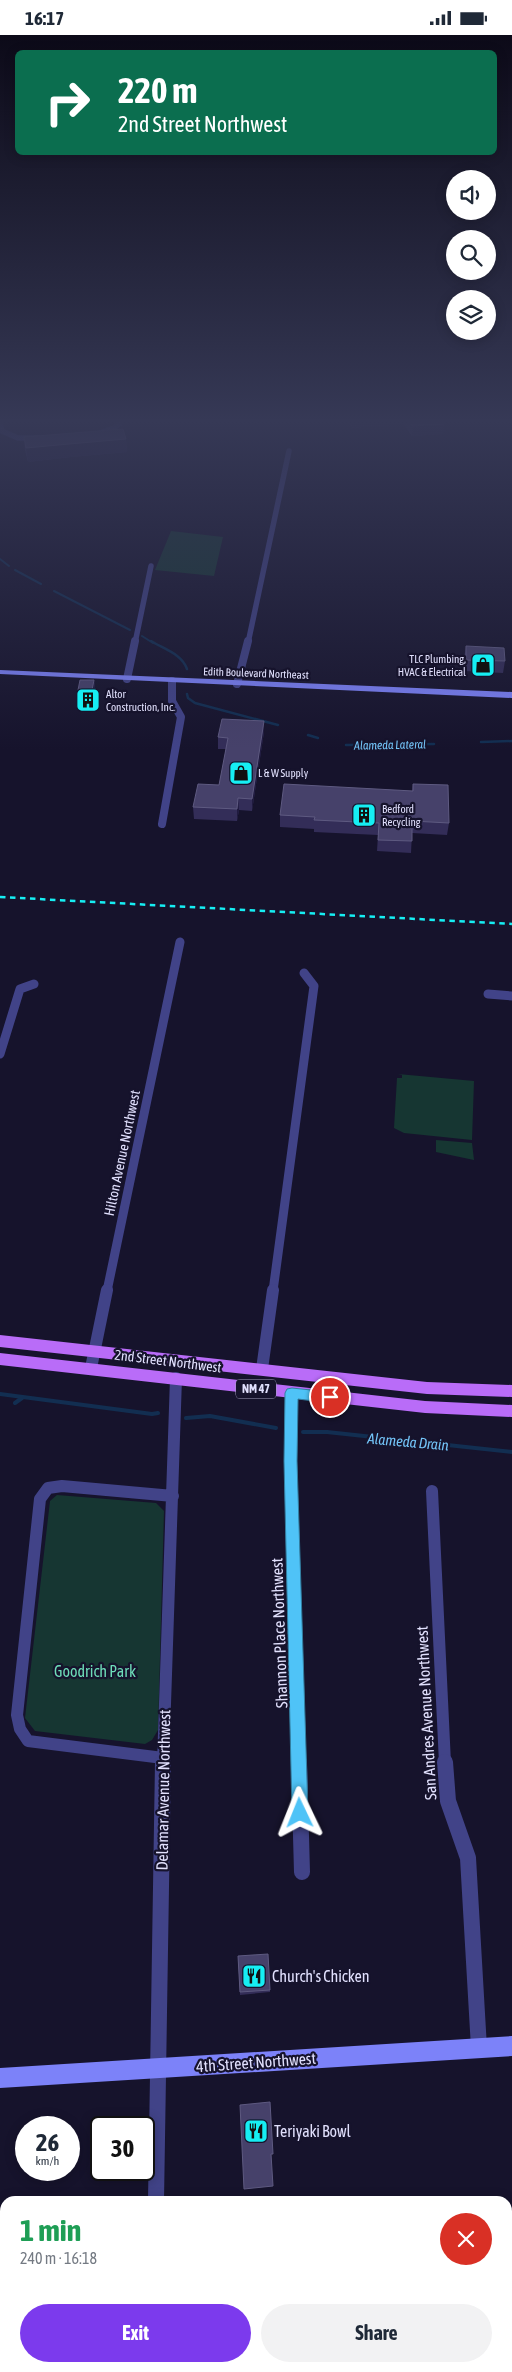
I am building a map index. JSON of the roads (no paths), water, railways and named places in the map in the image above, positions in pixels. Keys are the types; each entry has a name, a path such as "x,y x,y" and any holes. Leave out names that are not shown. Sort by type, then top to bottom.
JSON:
{"main road":[{"name":"2nd Street Northwest","path":"0,1341 94,1353 262,1369 426,1388 512,1391"},
{"name":"2nd Street Northwest","path":"0,1359 457,1410 512,1411"}],"street":[{"path":"237,684 245,657 272,532"},
{"path":"127,679 151,566"},
{"name":"Edith Boulevard Northeast","path":"0,672 512,695"},
{"path":"162,824 181,717 172,701 172,681"},
{"name":"Hilton Avenue Northwest","path":"91,1369 180,942"},
{"path":"262,1369 314,986 304,973"},
{"path":"0,1054 20,989 34,984"},
{"path":"488,995 512,996"},
{"name":"Delamar Avenue Northwest","path":"156,2196 163,1757 176,1378"},
{"name":"Shannon Place Northwest","path":"292,1393 290,1461 302,1872"},
{"path":"163,1757 28,1741 20,1729 17,1715 40,1499 48,1488 62,1486 173,1496"},
{"name":"San Andres Avenue Northwest","path":"432,1491 446,1793 450,1814 461,1834 468,1858 479,2048"},
{"name":"4th Street Northwest","path":"0,2078 512,2046"}],"waterway":[{"path":"0,559 9,566"},
{"path":"15,570 41,584"},
{"name":"Alameda Lateral","path":"54,591 130,630"},
{"path":"142,636 153,643"},
{"path":"151,641 172,652 181,659 187,669"},
{"path":"187,694 188,698 195,703 278,725"},
{"path":"308,735 318,738"},
{"path":"481,742 512,741"},
{"name":"Alameda Lateral","path":"346,745 434,744"},
{"name":"Alameda Drain","path":"0,1394 152,1414 158,1413"},
{"path":"15,1403 22,1398"},
{"name":"Alameda Drain","path":"186,1418 210,1416 276,1428"},
{"name":"Alameda Drain","path":"303,1432 327,1432 512,1452"}],"railway":[{"path":"0,897 512,924"}],"place":[{"name":"TLC Plumbing, HVAC & Electrical","path":"483,665"},
{"name":"Altor Construction, Inc.","path":"88,700"},
{"name":"L & W Supply","path":"241,773"},
{"name":"Bedford Recycling","path":"364,815"},
{"name":"Church's Chicken","path":"254,1976"},
{"name":"Teriyaki Bowl","path":"256,2131"}],"park label":[{"name":"Goodrich Park","path":"95,1671"}]}
